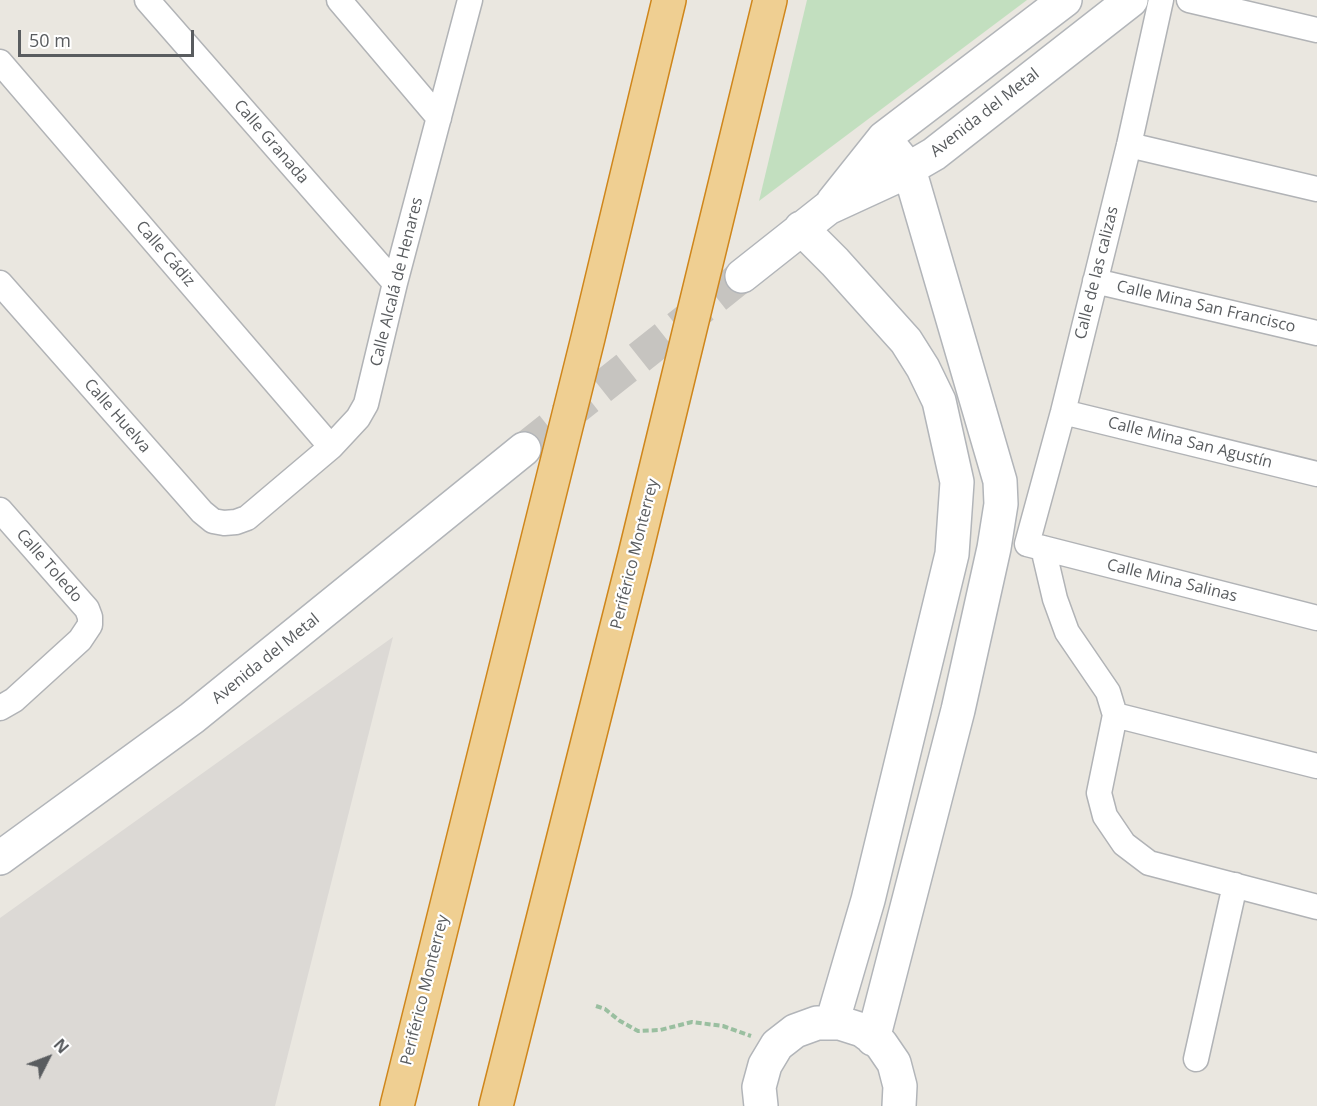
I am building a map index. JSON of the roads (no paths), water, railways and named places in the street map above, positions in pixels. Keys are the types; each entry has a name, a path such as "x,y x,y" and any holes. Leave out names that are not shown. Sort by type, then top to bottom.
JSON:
{"highway":[{"name":"Periférico Monterrey","path":"397,1106 588,338 669,0"},
{"name":"Periférico Monterrey","path":"496,1106 638,544 770,0"}],"street":[{"name":"Calle Granada","path":"147,0 395,283"},
{"path":"339,0 439,118"},
{"name":"Calle Alcalá de Henares","path":"247,518 331,447 358,418 366,404 395,283 470,0"},
{"name":"Avenida del Metal","path":"828,208 884,138 1065,0"},
{"name":"Avenida del Metal","path":"742,276 828,208 909,169 934,154 1131,0"},
{"name":"Calle de las calizas","path":"1035,546 1063,412 1129,145 1161,0"},
{"path":"1189,0 1317,30"},
{"name":"Calle Cádiz","path":"0,62 331,447"},
{"path":"873,1039 958,710 999,524 1000,481 909,169 884,138"},
{"path":"1129,145 1317,189"},
{"path":"801,228 906,341 916,357 939,401 957,482 952,554 868,900 832,1023"},
{"name":"Calle Mina San Francisco","path":"1095,281 1317,333"},
{"name":"Calle Huelva","path":"0,284 202,512 213,520 224,523 247,518"},
{"path":"916,357 958,338"},
{"name":"Calle Mina San Agustín","path":"1063,412 1317,474"},
{"name":"Avenida del Metal","path":"0,858 192,718 524,449"},
{"name":"Calle Toledo","path":"0,510 87,609 90,617 90,625 80,640 7,704"},
{"path":"1035,546 1067,632 1108,692 1115,715 1099,793 1105,816 1124,844 1149,863 1317,907"},
{"name":"Calle Mina Salinas","path":"1035,546 1317,618"},
{"path":"1115,715 1317,766"},
{"path":"1196,1059 1235,885"},
{"path":"761,1106 759,1087 765,1065 777,1045 795,1031 817,1023 840,1023 862,1030 880,1044 894,1063 900,1086 898,1106"}],"tunnel":[{"path":"524,449 742,276"}]}
